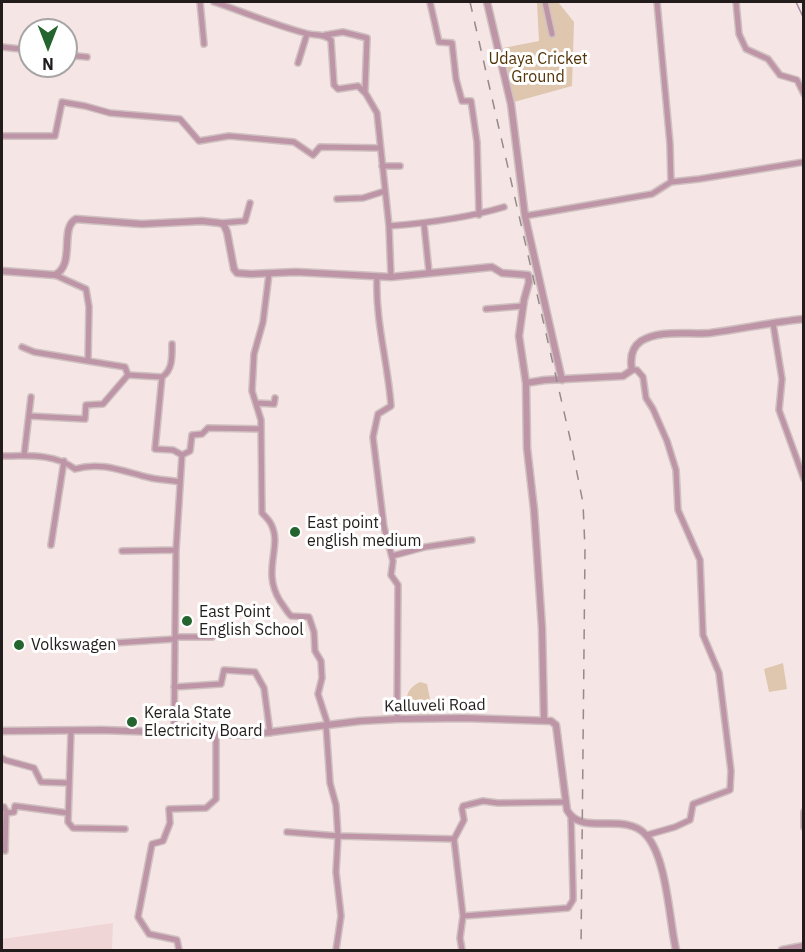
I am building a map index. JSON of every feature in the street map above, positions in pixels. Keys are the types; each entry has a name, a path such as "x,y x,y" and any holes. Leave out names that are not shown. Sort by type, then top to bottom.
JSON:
{"street":[{"path":"200,2 204,44"},
{"path":"214,2 307,34 325,35 343,32 367,38 365,92"},
{"path":"430,2 440,42 452,43 456,79 462,101 471,101 477,142 479,215"},
{"path":"487,2 511,104 525,216 562,380"},
{"path":"545,2 552,34"},
{"path":"657,2 670,144 670,182"},
{"path":"736,2 739,34 746,49 768,59 780,75 797,80 804,94"},
{"path":"298,63 307,34"},
{"path":"325,35 331,40 334,85 336,88 358,86 365,92 377,113 389,226 391,277"},
{"path":"2,47 18,49"},
{"path":"78,56 87,57"},
{"path":"2,136 55,136 62,102 110,113 180,119 199,141 229,136 294,142 313,155 320,147 380,148"},
{"path":"525,216 652,194 670,182 804,162"},
{"path":"382,166 400,166"},
{"path":"337,199 363,198 385,191"},
{"path":"59,274 65,264 70,225 76,219 134,224 245,221 250,203"},
{"path":"389,226 424,224 479,215 504,207"},
{"path":"220,223 224,225 227,232 234,269 237,273 296,272 391,277 492,267 502,273 525,273 529,278 519,336 526,383 527,448 535,519 542,628 544,719 556,725 566,802 571,817 573,900 568,908 464,916"},
{"path":"424,224 429,272"},
{"path":"2,271 59,274 86,289 88,361"},
{"path":"268,274 263,322 254,354 252,391 261,429 261,504 262,513 272,525 274,545 272,586 286,612 291,616 309,616 314,632 315,651 321,661 318,694 327,725 330,783 336,805 338,836 336,872 341,916 336,951"},
{"path":"377,277 382,346 390,386 391,406 378,414 373,437 384,527 392,556 391,575 398,585 397,719"},
{"path":"486,309 523,306"},
{"path":"632,370 632,351 640,341 651,336 707,333 804,319"},
{"path":"773,323 782,379 779,410 804,479"},
{"path":"128,375 162,377 167,374 172,360 172,344"},
{"path":"22,347 34,352 125,367 128,375"},
{"path":"526,383 623,376 632,370 637,370 644,377 646,398 667,441 676,471 678,510 700,560 703,635 720,674 730,790 693,804 690,820 684,824 647,835"},
{"path":"29,416 85,419 86,405 103,404 128,375"},
{"path":"162,377 155,449 174,450 182,454 190,451 192,435 202,434 208,428 261,429"},
{"path":"24,456 31,397"},
{"path":"256,404 274,404 275,398"},
{"path":"174,732 177,550 182,454"},
{"path":"2,456 64,461 75,469 81,466 107,466 152,478 180,482"},
{"path":"51,545 64,461"},
{"path":"392,556 425,547 472,540"},
{"path":"122,551 177,550"},
{"path":"113,643 212,637"},
{"path":"174,687 221,684 224,670 255,672 264,688 270,733"},
{"name":"Kalluveli Road","path":"2,731 270,733 397,719 544,719"},
{"path":"71,731 68,822 73,828 125,829"},
{"path":"179,951 177,940 149,934 138,917 152,844 163,841 170,823 169,809 206,808 216,799 216,734"},
{"path":"2,758 34,768 41,782 69,783"},
{"path":"462,951 460,938 464,916 454,839 464,820 463,806 474,802 522,804 566,802"},
{"path":"4,809 7,813 14,812 15,806 68,813"},
{"path":"4,809 5,851"},
{"path":"804,812 804,827"},
{"path":"571,817 584,822 623,823 637,826 647,835 659,859 676,951"},
{"path":"287,832 338,836 454,839"},
{"path":"783,951 804,946"}],"shaded area":[{"path":"113,923 112,950 2,950 2,939"}],"green space":[{"name":"Udaya Cricket Ground","path":"537,2 558,2 574,22 572,86 514,102 503,48 539,41"},
{"path":"783,663 787,689 769,692 764,669"},
{"path":"420,682 427,684 430,699 427,710 419,715 411,712 407,698 412,687"}],"waterway":[{"path":"796,2 804,19"}],"railway":[{"path":"470,2 583,503 585,549 581,950"}],"place":[{"name":"East point english medium","path":"295,532"},
{"name":"East Point English School","path":"187,621"},
{"name":"Volkswagen","path":"19,645"},
{"name":"Kerala State Electricity Board","path":"132,722"}]}
